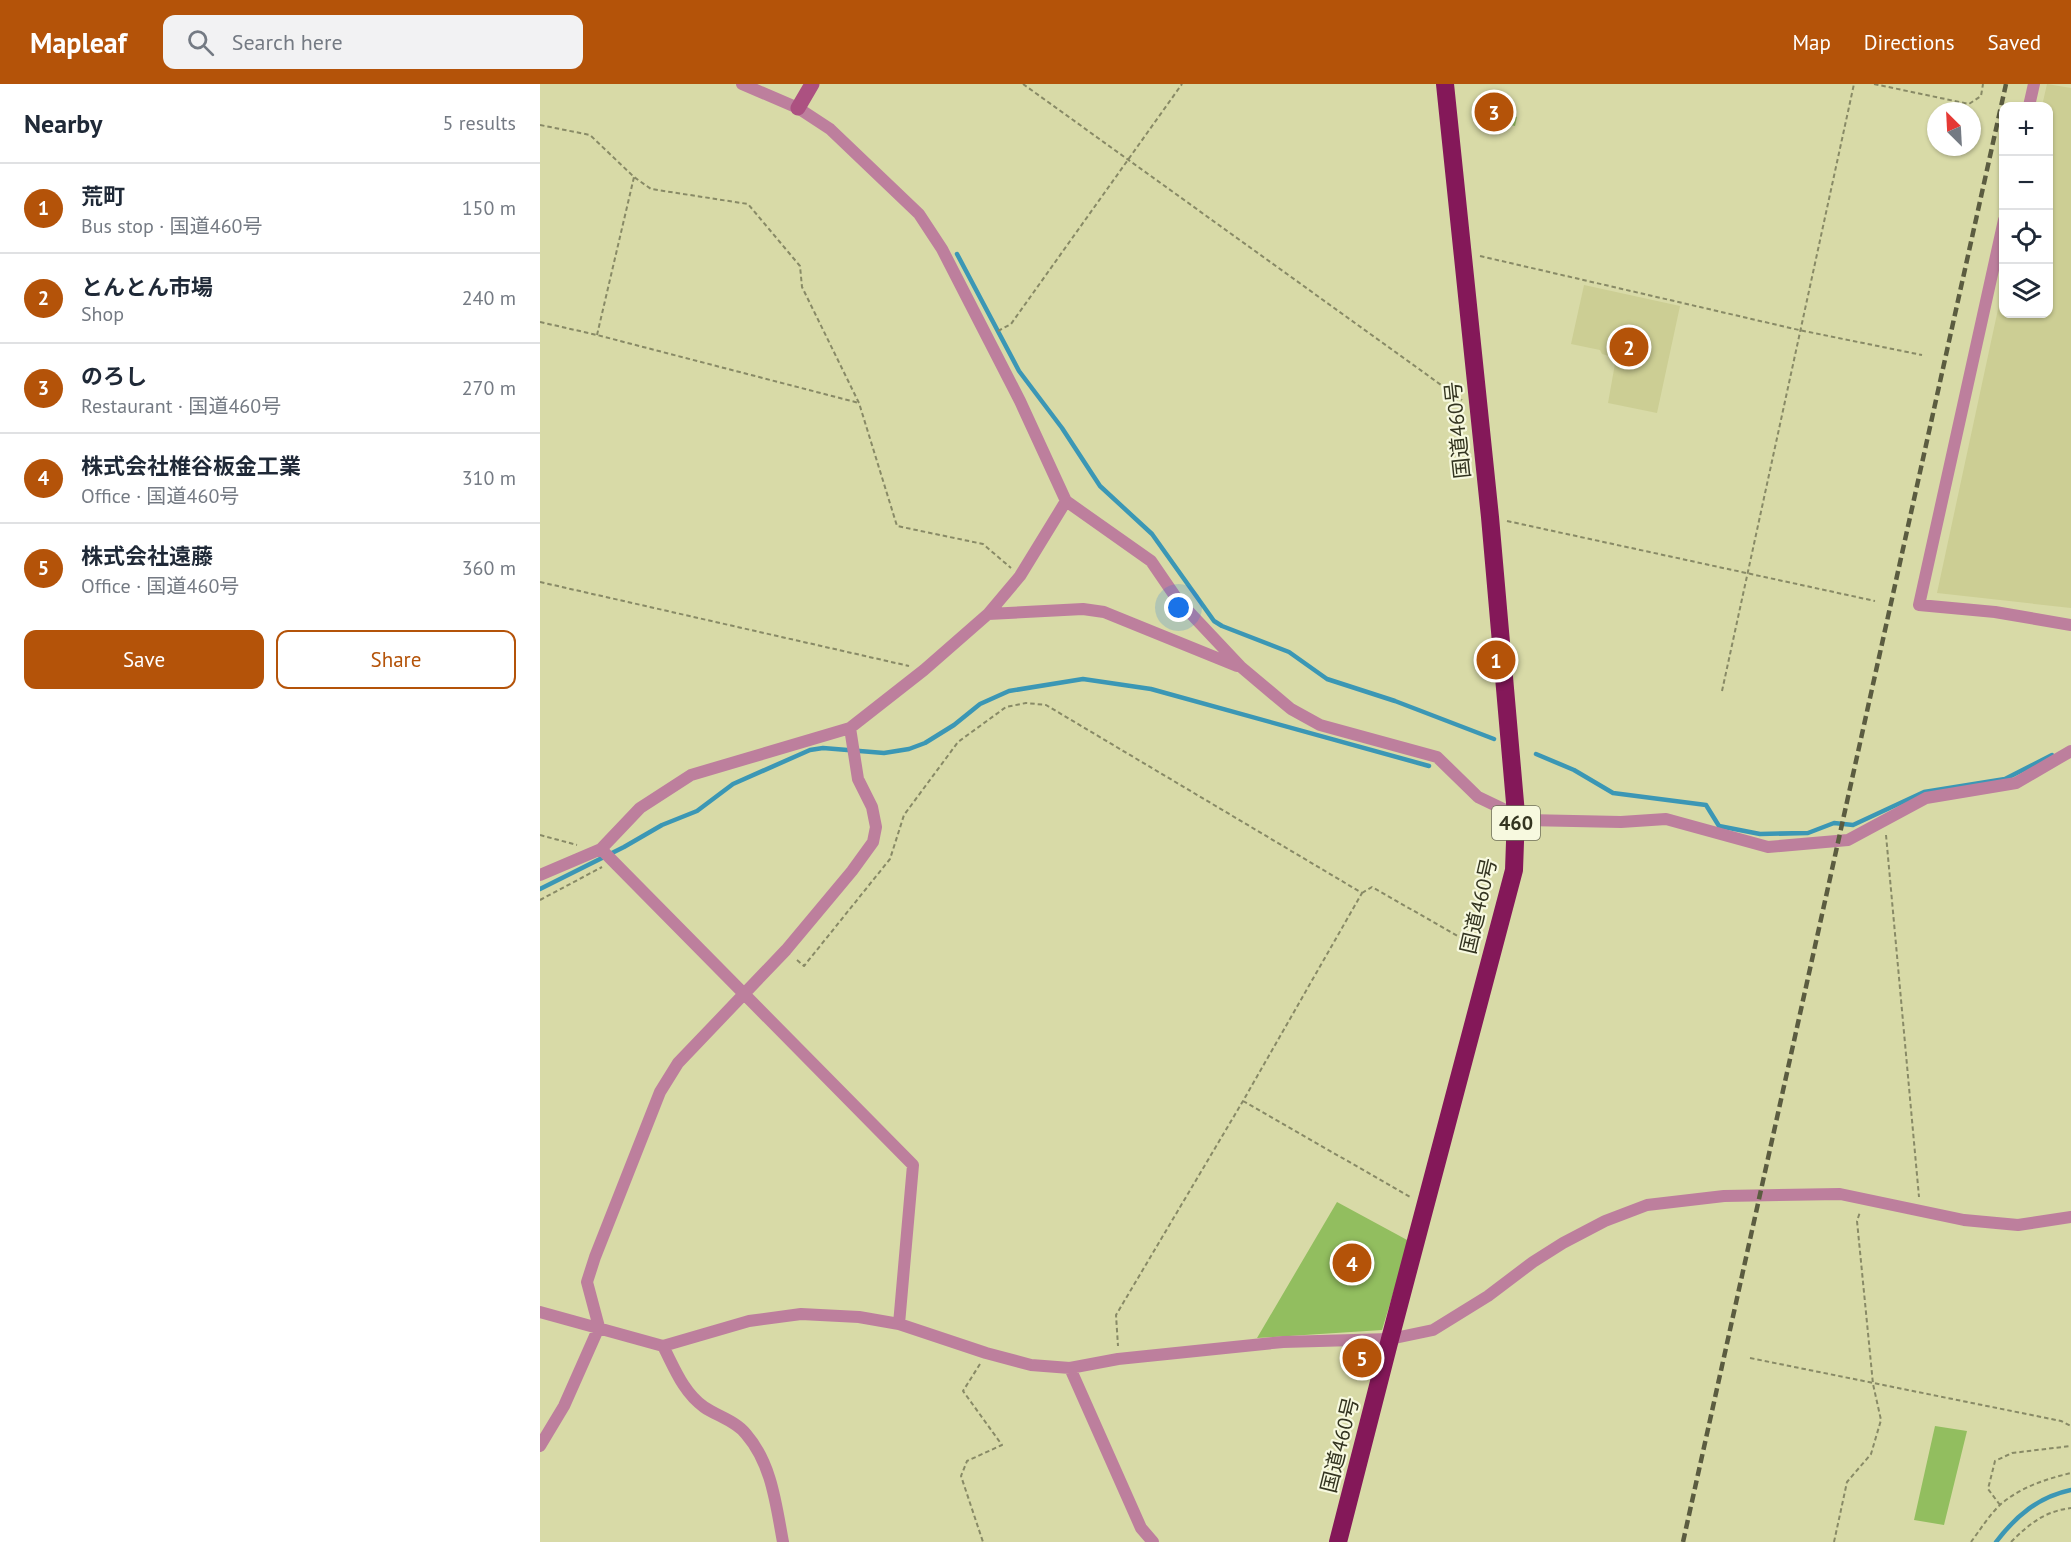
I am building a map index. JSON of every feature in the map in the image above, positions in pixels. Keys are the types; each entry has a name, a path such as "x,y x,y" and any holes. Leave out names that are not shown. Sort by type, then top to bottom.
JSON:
{"highway":[{"name":"国道460号","path":"1338,1542 1514,870 1516,814 1490,517 1445,84"}],"street":[{"path":"741,84 798,108 830,129 919,214 942,249 1020,401 1066,501 1151,561 1177,599 1241,667 1291,709 1320,724 1437,757 1478,797 1526,820 1621,822 1666,819 1768,847 1848,840 1926,798 2016,783 2071,752"},
{"path":"798,108 812,84"},
{"path":"2029,102 2034,84"},
{"path":"1999,242 1918,605 1995,612 2071,625"},
{"path":"540,875 595,851 640,808 691,775 850,728 924,670 988,614 1020,576 1066,501"},
{"path":"988,614 1083,609 1104,612 1241,667"},
{"path":"540,1446 564,1406 599,1327 587,1282 660,1092 678,1063 786,950 852,871 873,842 876,827 872,807 858,779 850,728"},
{"path":"595,851 612,862 913,1164 899,1324"},
{"path":"540,1312 663,1346 749,1321 801,1314 860,1317 899,1324 986,1353 1031,1365 1070,1368 1118,1359 1283,1342 1390,1339 1433,1330 1488,1296 1563,1243 1605,1221 1647,1205 1724,1196 1840,1194 1964,1220 2018,1225 2071,1217"},
{"path":"663,1346 686,1390 703,1406 745,1432 760,1453 773,1490 783,1542"},
{"path":"1070,1368 1141,1528 1153,1542"}],"path":[{"path":"1023,84 1479,412"},
{"path":"987,338 1011,324 1182,84"},
{"path":"1722,690 1854,84"},
{"path":"1874,84 1969,104 1981,96 1983,84"},
{"path":"540,125 590,135 634,177 651,189 748,204 800,266 802,287 859,403 897,526 983,544 1020,576"},
{"path":"597,335 634,177"},
{"path":"1463,252 1799,330 1922,355"},
{"path":"540,322 859,403"},
{"path":"1490,517 1875,601"},
{"path":"540,582 924,670"},
{"path":"786,950 804,966 890,859 904,815 958,742 1006,707 1026,704 1046,705 1362,892"},
{"path":"1884,820 1920,1210"},
{"path":"540,835 595,851"},
{"path":"540,900 612,862"},
{"path":"1118,1359 1116,1315 1243,1101 1362,892 1372,887 1491,955"},
{"path":"1243,1101 1425,1206"},
{"path":"1834,1542 1847,1482 1871,1454 1881,1420 1873,1384 1857,1221 1866,1198"},
{"path":"983,1542 961,1476 967,1461 1002,1445 963,1391 986,1353"},
{"path":"1749,1358 2061,1421 2071,1426"},
{"path":"2000,1505 1988,1489 1995,1461 2012,1453 2071,1446"},
{"path":"1971,1542 2000,1505 2018,1492 2045,1480 2071,1473"},
{"path":"2011,1542 2029,1524 2054,1510 2071,1508"}],"shaded area":[{"path":"2047,84 2071,88 2071,608 1937,593 1999,305 1999,318 2053,318 2053,102 2043,102"},
{"path":"1584,285 1680,306 1657,413 1608,403 1616,358 1602,354 1600,350 1571,344"}],"building":[{"path":"1493,101 1515,108 1513,116 1517,117 1515,126 1472,115 1475,102 1492,107"},
{"path":"1337,1202 1409,1241 1382,1330 1257,1338"},
{"path":"1935,1426 1967,1431 1944,1525 1914,1520"}],"waterway":[{"path":"957,254 1019,371 1062,428 1100,486 1152,534 1214,621 1289,652 1327,679 1395,701 1494,739"},
{"path":"540,889 624,847 662,825 697,811 733,784 810,750 823,748 884,753 909,749 925,743 954,725 980,704 1009,691 1083,679 1151,689 1429,766"},
{"path":"1536,754 1574,770 1613,793 1706,805 1719,826 1760,834 1808,833 1834,823 1853,825 1924,792 2005,779 2052,755"},
{"path":"1996,1542 2029,1509 2048,1497 2071,1490"}],"railway":[{"path":"1683,1542 2006,84"}],"place":[{"name":"のろし","path":"1494,112"},
{"name":"とんとん市場","path":"1629,347"},
{"name":"荒町","path":"1496,660"},
{"name":"株式会社椎谷板金工業","path":"1352,1263"},
{"name":"株式会社遠藤","path":"1362,1358"}]}
